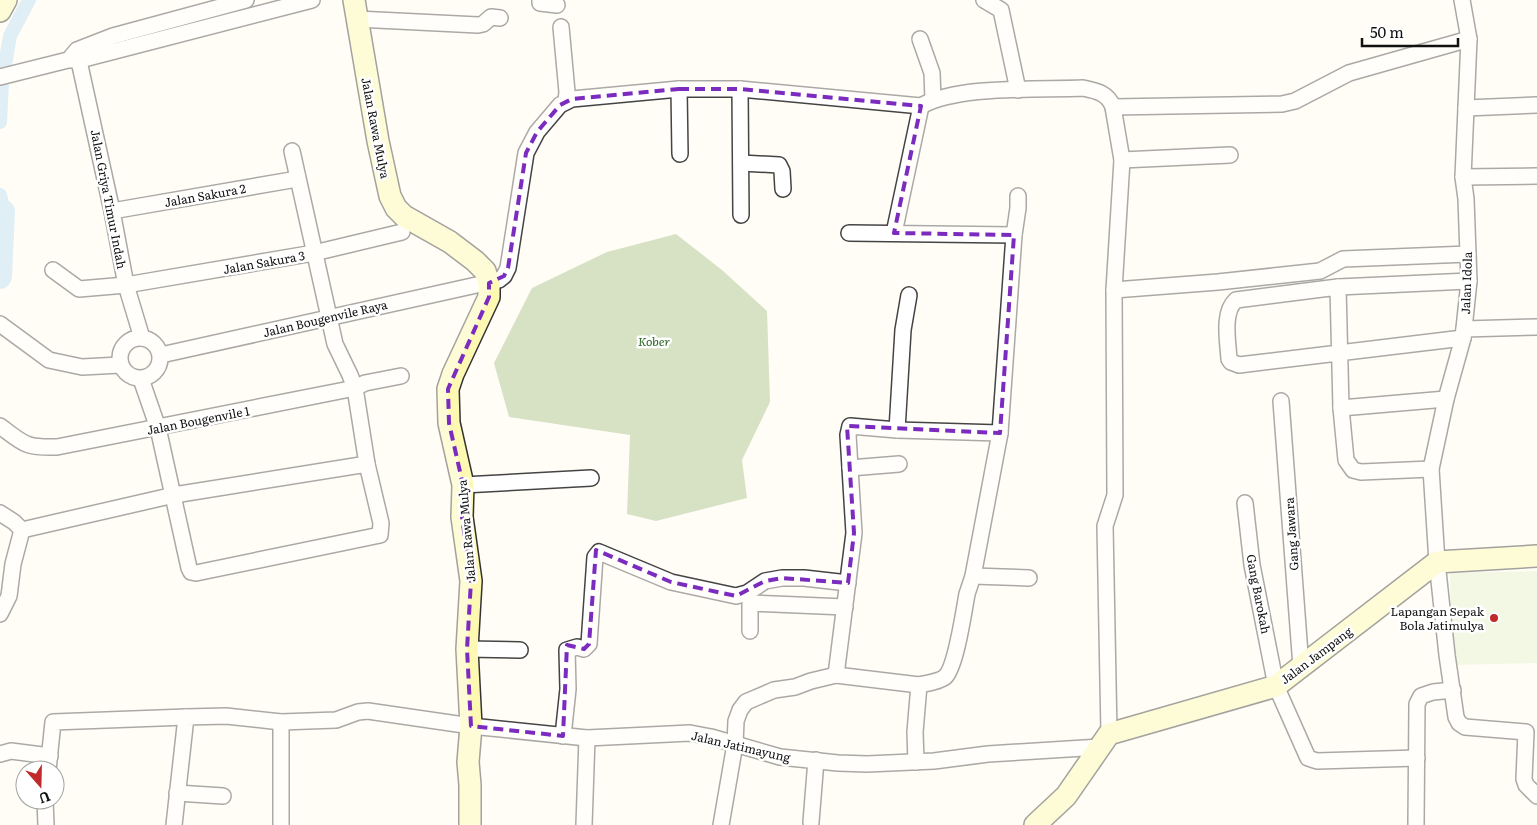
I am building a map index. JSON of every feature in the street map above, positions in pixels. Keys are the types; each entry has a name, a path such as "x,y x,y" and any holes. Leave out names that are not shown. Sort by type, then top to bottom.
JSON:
{"main road":[{"path":"0,11 6,0"},
{"name":"Jalan Rawa Mulya","path":"355,9 378,141 393,203 404,216 463,251 481,267 490,283 488,298 448,389 448,423 463,484 462,517 471,581 466,649 471,726 468,762 470,825"},
{"path":"1437,562 1537,556"},
{"name":"Jalan Jampang","path":"1105,741 1276,686 1437,562"},
{"path":"1035,825 1066,796 1105,741"}],"street":[{"path":"214,16 246,0"},
{"path":"0,77 214,16 312,0"},
{"path":"540,0 540,3 557,5"},
{"path":"984,0 1000,10 1018,90"},
{"name":"Jalan Idola","path":"1462,0 1469,39 1464,177 1469,281 1463,334 1446,399 1431,469 1437,562 1456,717 1465,727 1531,732"},
{"path":"355,9 478,26 491,17 500,18"},
{"path":"561,27 567,92 566,101"},
{"path":"894,233 927,103 932,74 920,39"},
{"path":"1113,107 1282,104 1296,100 1342,76 1469,39"},
{"name":"Jalan Griya Timur Indah","path":"75,56 112,211 126,286 142,338"},
{"path":"490,283 504,276 508,268 526,153 537,132 560,104 566,101 679,89 740,89 927,103 972,92 1083,88 1098,91 1110,99 1122,160 1114,290 1116,495 1105,526 1105,741"},
{"path":"679,89 680,154"},
{"path":"740,89 741,215"},
{"path":"1466,108 1537,105"},
{"path":"141,379 158,428 191,572 196,573 380,535 381,523 367,464 355,388 335,344 292,151"},
{"path":"1122,160 1230,155"},
{"path":"741,163 778,164 781,168 783,189"},
{"path":"1464,177 1537,176"},
{"name":"Jalan Sakura 2","path":"112,211 298,179"},
{"path":"721,825 736,721 740,710 746,702 774,690 795,687 836,675 919,685 947,676 960,634 968,593 974,576 1000,433 1018,196"},
{"name":"Jalan Sakura 3","path":"53,270 79,289 126,286 314,253 402,232"},
{"path":"849,233 1014,235"},
{"path":"1114,290 1218,282 1320,271 1342,259 1468,254"},
{"path":"1469,281 1338,287 1236,300 1231,304 1227,314 1229,359 1235,364 1339,354 1463,334 1537,328"},
{"name":"Jalan Bougenvile Raya","path":"161,355 490,283"},
{"path":"1338,287 1339,354 1346,460 1353,470 1360,472 1431,469"},
{"path":"897,430 903,330 909,295"},
{"path":"0,324 49,360 82,367 120,365"},
{"path":"142,338 154,343 161,355 158,368 154,374 141,379 128,375 120,365 120,358 124,345 129,341 142,338"},
{"name":"Jalan Bougenvile 1","path":"0,426 26,445 38,448 57,447 355,388 377,380 401,376"},
{"path":"1342,408 1446,399"},
{"name":"Gang Jawara","path":"1281,401 1301,668"},
{"path":"836,675 854,533 848,432 850,426 897,430 1000,433"},
{"path":"22,530 174,495 367,464"},
{"path":"850,468 899,464"},
{"path":"463,484 591,478"},
{"name":"Gang Barokah","path":"1245,503 1252,565 1276,686 1306,755 1310,760 1417,758"},
{"path":"0,513 22,530"},
{"path":"0,614 9,596 13,564 22,530"},
{"path":"563,736 568,689 567,650 577,647 584,648 589,644 595,557 599,552 671,582 736,596 747,593 765,581 782,578 804,578 848,583"},
{"path":"974,576 1029,578"},
{"path":"750,631 750,603 845,607"},
{"path":"466,649 520,650"},
{"path":"916,762 919,685"},
{"path":"1416,825 1416,704 1421,696 1433,692 1453,690"},
{"name":"Jalan Jatimayung","path":"49,760 53,722 226,716 281,722 336,720 358,712 368,711 471,726 587,738 673,733 690,734 711,737 789,759 867,764 916,762 1105,741"},
{"path":"174,825 186,717"},
{"path":"281,722 281,825"},
{"path":"1531,732 1524,779 1526,785 1537,796"},
{"path":"584,825 587,738"},
{"path":"0,754 11,751 40,760"},
{"path":"811,822 816,760"},
{"path":"177,793 223,796"},
{"path":"45,810 46,825"}],"highlighted area":[{"path":"679,89 740,89 921,106 894,233 1014,235 1000,433 847,426 854,533 848,583 782,578 765,581 736,596 671,582 596,550 589,644 584,649 567,645 563,736 471,726 467,649 471,581 462,517 463,485 449,423 448,389 489,297 489,283 504,276 508,268 526,153 537,132 560,105 572,99"}],"green space":[{"name":"Kober","path":"676,234 722,270 767,311 770,402 742,460 747,498 656,521 627,514 630,435 509,417 494,363 532,288 607,252"},
{"name":"Lapangan Sepak Bola Jatimulya","path":"1537,571 1537,663 1452,665 1450,573"}],"waterway":[{"path":"0,122 2,82 10,36 29,0"},
{"path":"0,195 4,211"},
{"path":"0,278 4,211"}],"place":[{"name":"Lapangan Sepak Bola Jatimulya","path":"1494,618"}]}
